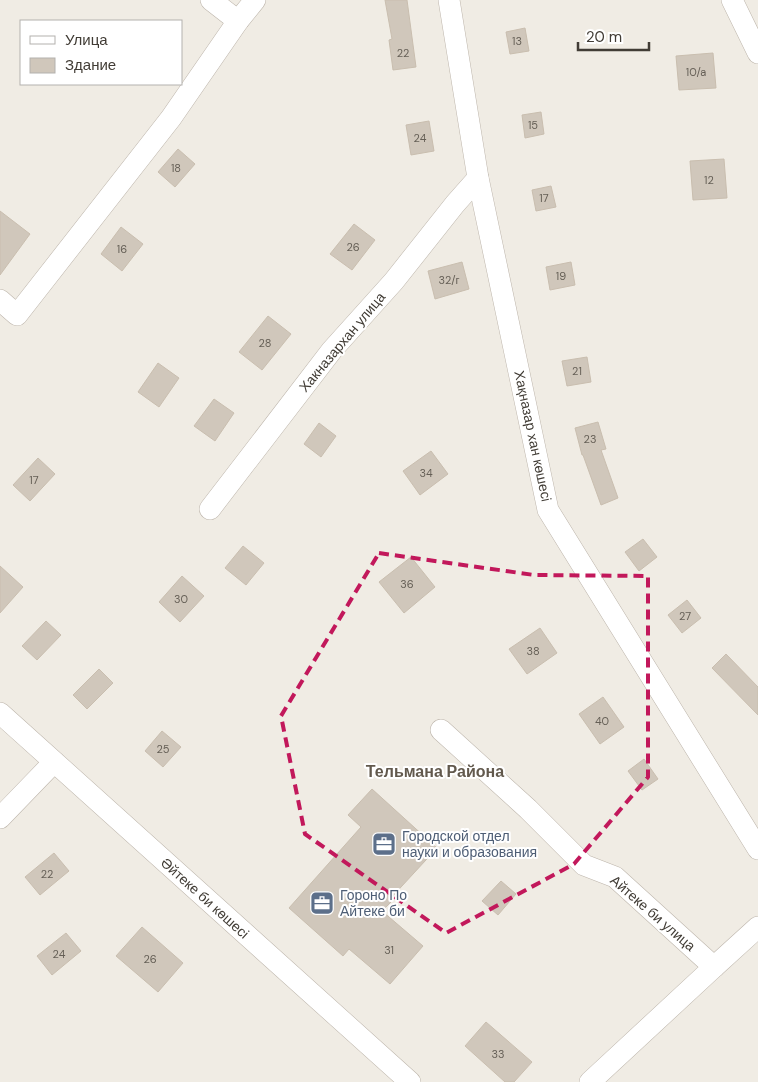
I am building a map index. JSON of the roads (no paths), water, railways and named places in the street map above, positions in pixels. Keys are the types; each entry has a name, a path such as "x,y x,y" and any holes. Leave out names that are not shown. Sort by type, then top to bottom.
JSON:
{"street":[{"path":"212,0 238,22"},
{"path":"0,300 17,315 171,118 255,0"},
{"name":"Хақназар хан көшесі","path":"449,0 478,178 548,510 758,849"},
{"path":"732,0 758,53"},
{"name":"Хакназархан улица","path":"210,509 332,350 394,281 478,178"},
{"name":"Әйтеке би көшесі","path":"0,713 410,1082"},
{"name":"Айтеке би улица","path":"441,730 528,809 584,864 615,877 714,967"},
{"path":"0,818 54,762"},
{"path":"590,1082 758,927"}],"place":[{"name":"Городской отдел науки и образования","path":"384,844"},
{"name":"Гороно По Айтеке би","path":"322,903"}],"district":[{"name":"Тельмана Района","path":"435,771"}]}
